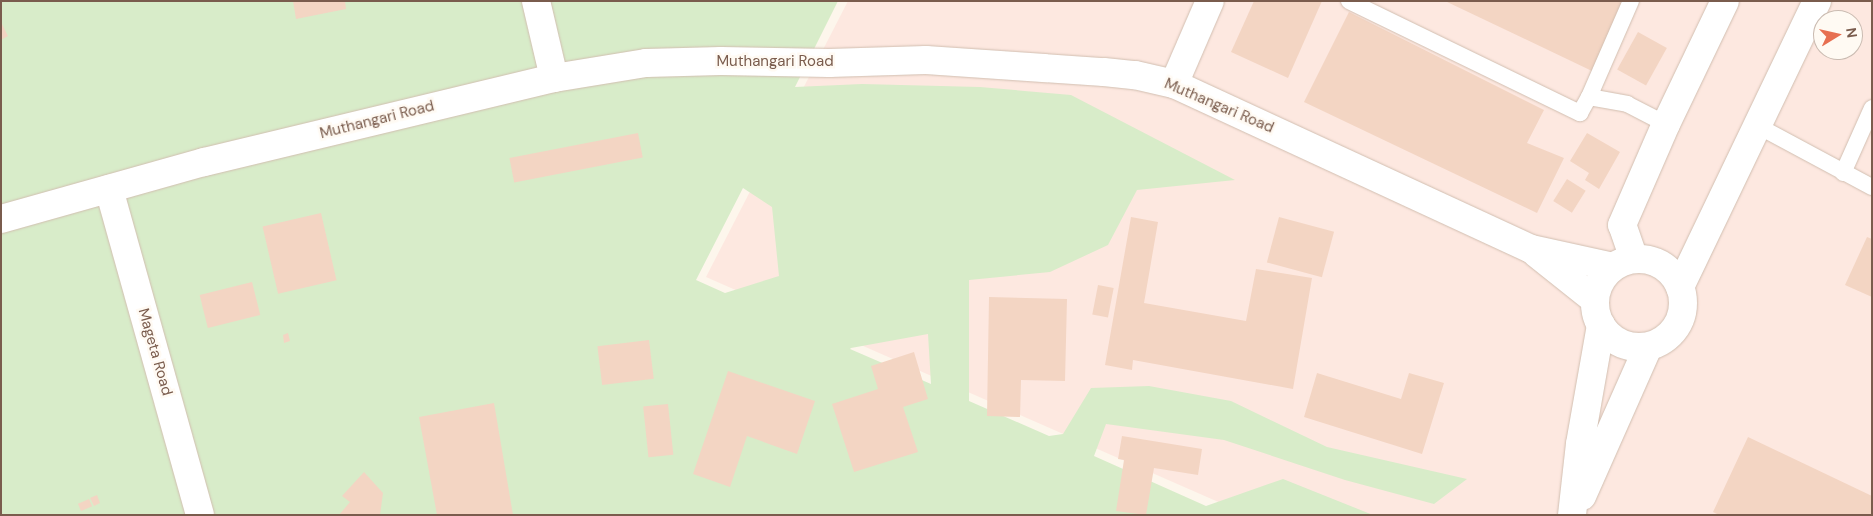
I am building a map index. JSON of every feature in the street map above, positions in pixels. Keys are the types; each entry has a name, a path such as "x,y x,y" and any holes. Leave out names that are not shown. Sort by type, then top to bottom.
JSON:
{"street":[{"path":"536,1 554,78"},
{"path":"1174,84 1210,1"},
{"path":"1624,263 1622,225 1666,124 1724,1"},
{"path":"1598,312 1609,336 1621,344 1634,347 1648,347 1667,337 1674,329 1682,309 1680,287 1817,1"},
{"name":"Muthangari Road","path":"1,219 204,162 554,78 646,63 721,61 829,63 926,60 1104,72 1135,75 1174,84 1530,249 1624,263"},
{"name":"Mageta Road","path":"109,189 200,515"},
{"name":"Muthangari Road","path":"1530,249 1598,312"},
{"path":"1573,515 1600,282 1624,263 1651,261 1666,269 1680,287"},
{"path":"1573,515 1648,347"}],"lane":[{"path":"1349,1 1580,113 1589,97 1631,1"},
{"path":"1589,97 1627,104 1666,124"},
{"path":"1843,173 1872,108"},
{"path":"1758,126 1872,187"}],"shaded area":[{"path":"848,1 1872,1 1872,515 1248,515 706,277"}],"green space":[{"path":"1,1 838,1 795,87 862,84 980,87 1071,95 1235,180 1137,190 1108,245 1050,272 969,280 969,401 1049,436 1063,434 1091,388 1149,386 1231,401 1327,447 1467,479 1434,504 1345,480 1224,440 1106,424 1094,456 1206,506 1283,479 1373,515 1,515","holes":["743,188 772,207 779,276 725,293 696,280","928,334 931,384 850,349 851,348"]}],"building":[{"path":"293,1 345,1 346,9 296,19"},
{"path":"1254,1 1322,1 1288,78 1231,52"},
{"path":"1445,1 1618,1 1623,4 1592,71"},
{"path":"1349,12 1544,110 1527,143 1564,158 1537,213 1304,102"},
{"path":"1,22 8,36 1,40"},
{"path":"1638,32 1667,48 1646,86 1617,70"},
{"path":"638,133 643,158 514,183 509,158"},
{"path":"1587,133 1620,152 1599,189 1585,180 1589,173 1570,161"},
{"path":"1567,179 1586,191 1572,213 1553,201"},
{"path":"321,213 337,280 278,294 263,226"},
{"path":"1131,217 1158,222 1144,303 1246,321 1256,269 1312,278 1293,389 1133,360 1132,370 1105,365"},
{"path":"1279,217 1334,232 1322,277 1267,262"},
{"path":"1867,237 1872,239 1872,297 1845,285"},
{"path":"252,282 260,315 208,328 200,295"},
{"path":"1098,285 1114,288 1108,318 1092,314"},
{"path":"989,297 1067,299 1065,381 1021,380 1020,417 987,416"},
{"path":"288,333 290,341 284,343 283,335"},
{"path":"649,340 654,379 602,385 597,346"},
{"path":"914,352 928,399 903,407 918,452 854,472 832,404 878,389 871,366"},
{"path":"728,371 815,401 797,454 747,436 730,487 693,474"},
{"path":"1317,373 1401,399 1409,373 1444,383 1422,454 1304,417"},
{"path":"494,403 513,515 437,515 419,417"},
{"path":"668,404 673,455 648,457 643,407"},
{"path":"1122,436 1202,449 1198,475 1154,468 1146,515 1116,511 1124,460 1118,459"},
{"path":"1748,437 1872,496 1872,515 1719,515 1713,512"},
{"path":"364,472 383,493 380,515 339,515 350,502 342,496"},
{"path":"97,495 100,503 94,506 90,498"},
{"path":"89,499 92,506 81,511 78,504"}]}
